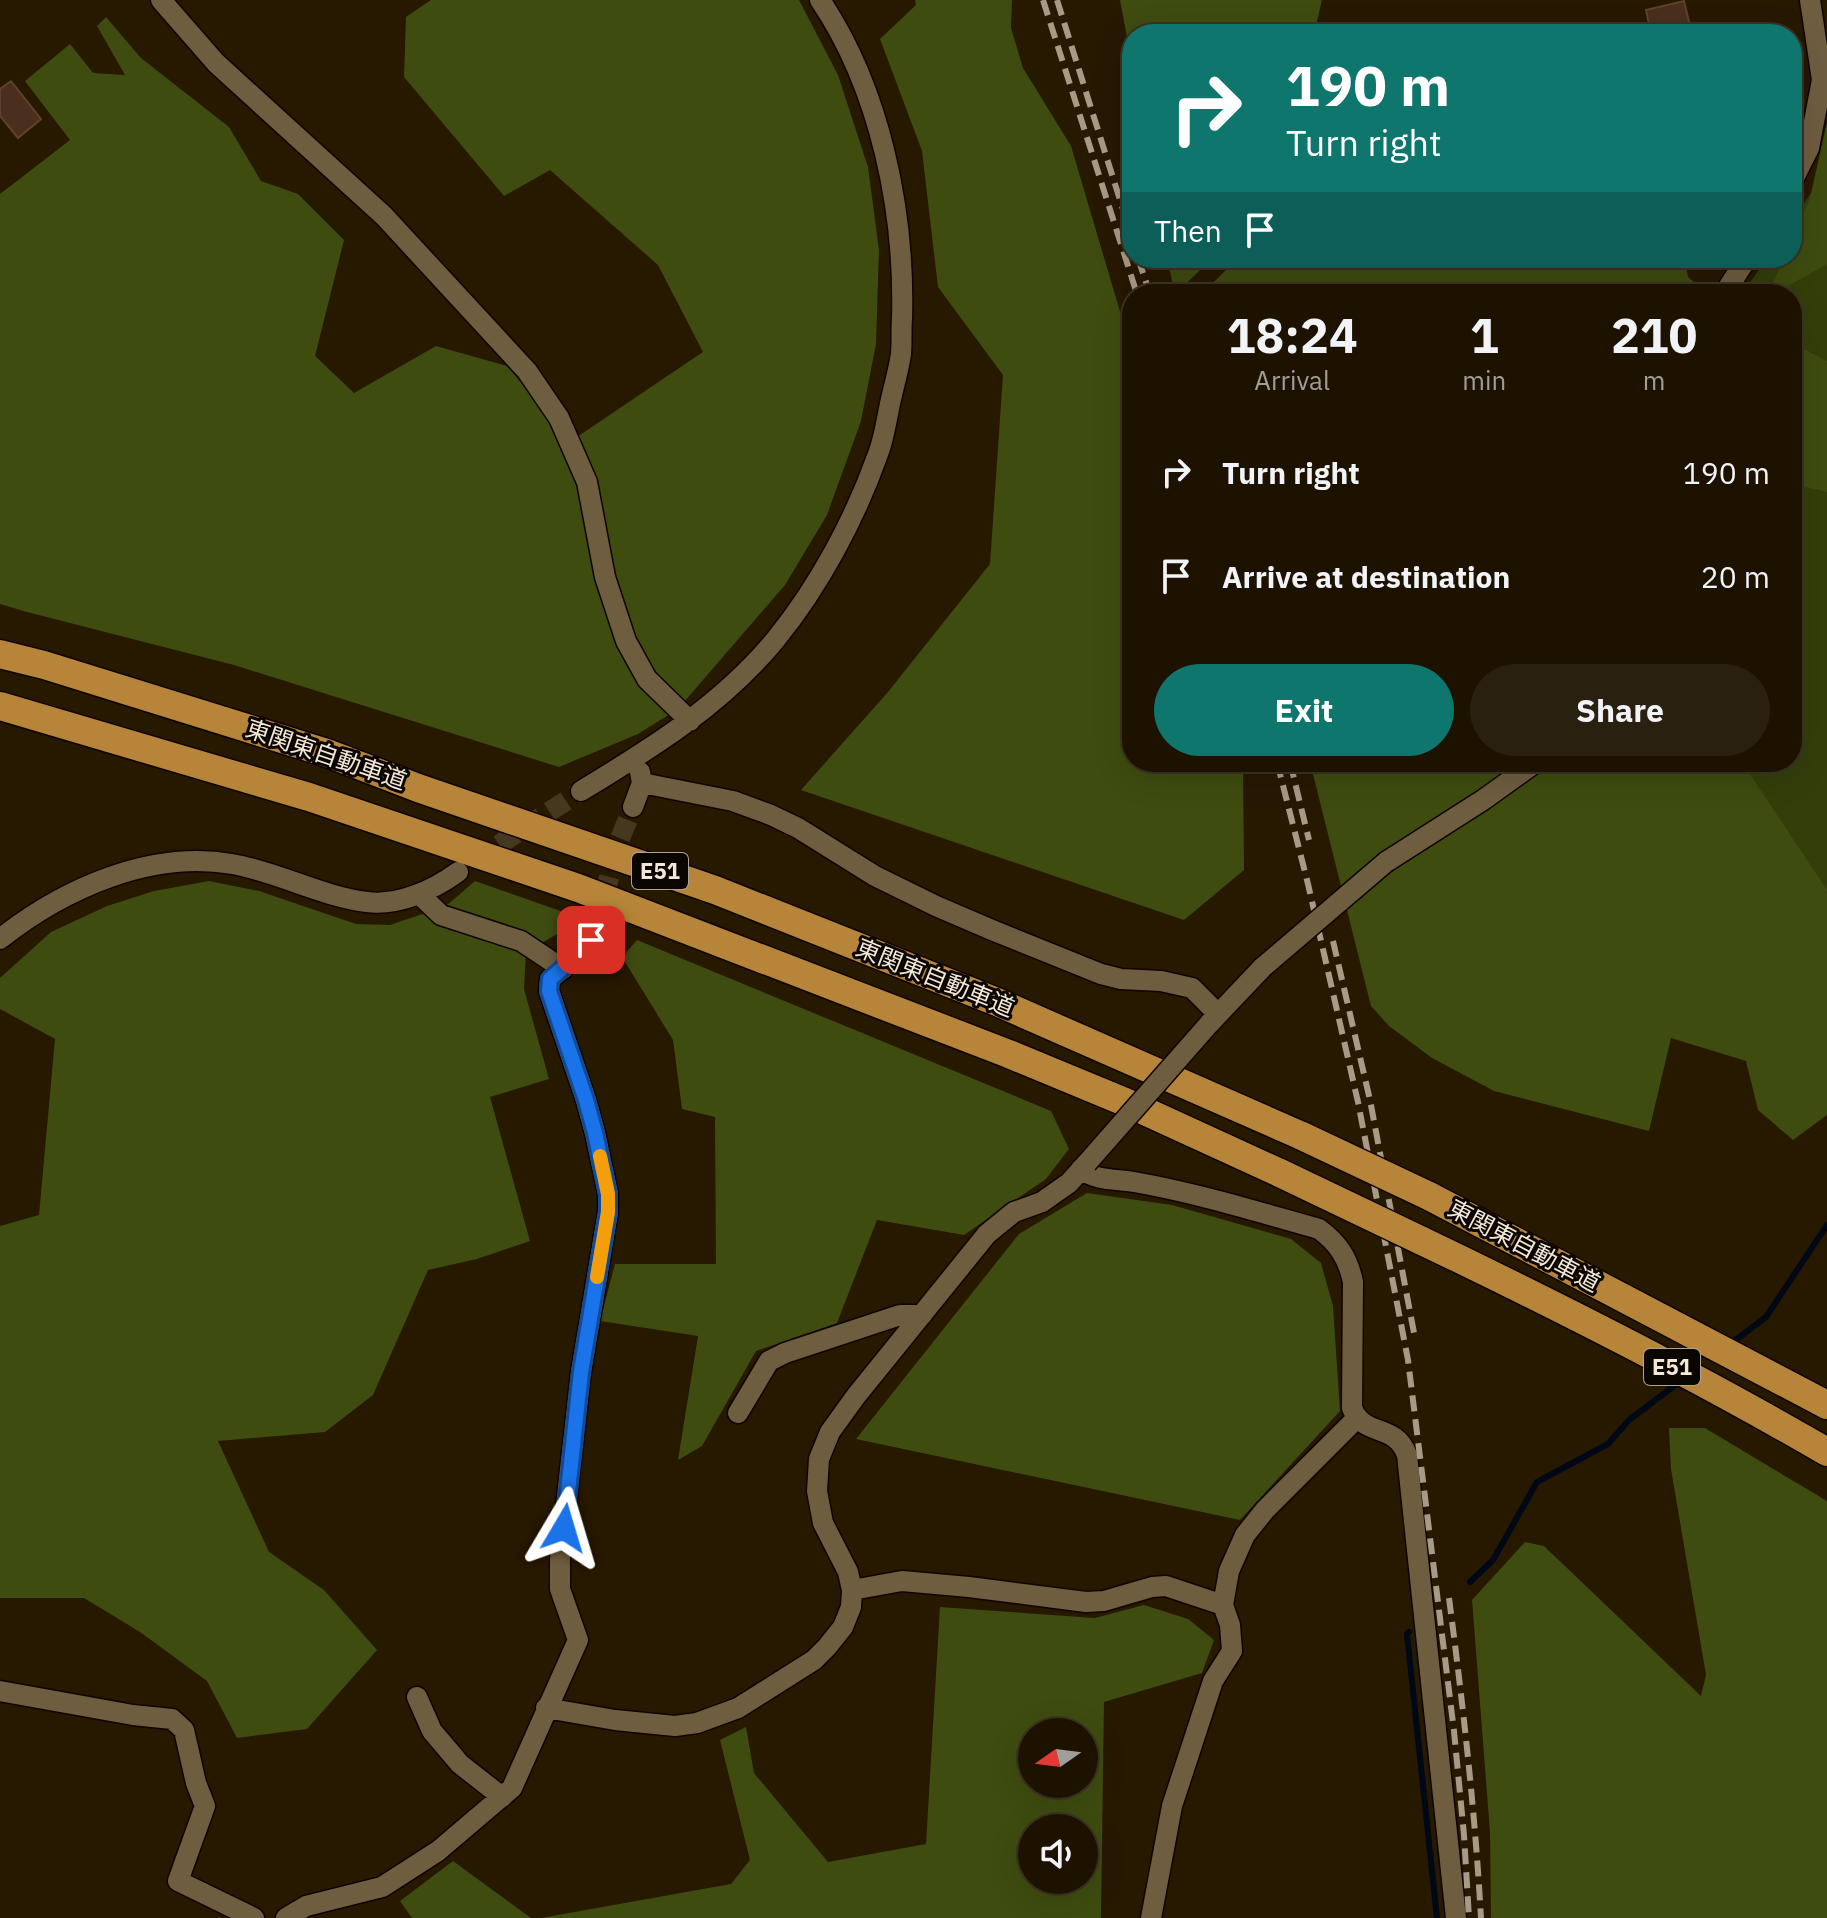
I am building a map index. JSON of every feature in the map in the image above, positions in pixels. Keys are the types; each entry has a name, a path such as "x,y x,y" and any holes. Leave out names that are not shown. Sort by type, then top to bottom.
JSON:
{"highway":[{"name":"東関東自動車道","path":"0,654 254,729 715,890 997,1002 1302,1136 1429,1196 1827,1405"},
{"name":"東関東自動車道","path":"0,706 368,816 578,888 1009,1054 1125,1102 1516,1286 1827,1452"},
{"path":"0,717 166,754"}],"street":[{"path":"161,0 216,63 384,216 527,371 559,418 587,482 605,577 626,641 647,679 690,721"},
{"path":"581,791 690,721 774,641 813,590 879,452 901,354 903,288 900,244 879,133 865,90 847,47 820,0"},
{"path":"1802,162 1809,148 1822,80 1810,0"},
{"path":"633,807 642,783 638,756"},
{"path":"546,1708 675,1726 697,1723 738,1708 814,1660 843,1627 851,1607 852,1590 848,1572 823,1523 817,1491 819,1459 830,1432 856,1396 987,1234 1014,1212 1042,1202 1069,1183 1213,1019 1263,967 1386,862 1522,772"},
{"path":"642,783 733,801 771,815 798,828 875,876 936,906 1101,974 1192,988 1213,1019"},
{"path":"0,939 47,905 141,867 176,862 230,864 369,903 419,894 458,872"},
{"path":"419,894 441,915 521,941 563,969"},
{"path":"286,1918 306,1906 382,1887 438,1851 512,1788 578,1640 560,1589 560,1559 581,1372 608,1212 608,1194 589,1111 549,991 550,979 591,940 596,925"},
{"path":"1084,1166 1090,1176 1206,1197 1319,1229 1332,1239 1349,1265 1353,1282 1352,1408 1356,1419 1394,1436 1407,1455 1456,1918"},
{"path":"738,1413 769,1361 900,1315 922,1315"},
{"path":"1151,1918 1172,1806 1213,1681 1232,1651 1230,1625 1223,1605 1229,1571 1245,1535 1265,1510 1356,1419"},
{"path":"852,1590 902,1581 1086,1602 1104,1601 1166,1586 1223,1605"},
{"path":"0,1691 172,1719 184,1730 196,1783 205,1806 178,1881 254,1918"},
{"path":"417,1697 432,1731 460,1764 502,1797"}],"green space":[{"path":"431,0 799,0 838,75 868,167 879,250 876,344 861,421 827,515 785,585 678,709 638,734 559,767 234,665 0,604 0,194 70,140 25,81 70,44 93,73 125,75 97,26 106,17 141,58 229,127 261,181 298,194 344,240 315,356 354,393 436,346 507,366 571,441 703,352 658,265 550,170 504,196 404,77 406,17"},
{"path":"915,0 1012,0 1011,28 1023,68 1071,146 1122,318 1122,772 1243,772 1244,870 1184,920 801,790 888,692 990,564 1003,375 938,287 922,151 880,39 916,5"},
{"path":"1120,0 1322,0 1316,24 1124,24"},
{"path":"1827,122 1827,264 1792,284 1772,284 1780,268 1802,268 1802,216 1810,198"},
{"path":"1827,169 1827,1039 1692,772 1802,772 1802,284 1749,284 1760,268 1802,268 1802,206"},
{"path":"1169,268 1202,268 1186,284 1173,284"},
{"path":"1228,268 1687,268 1688,277 1696,284 1212,284"},
{"path":"1802,348 1827,361 1827,492 1802,486"},
{"path":"1312,772 1749,772 1827,890 1827,1115 1793,1140 1758,1110 1746,1061 1671,1038 1649,1131 1494,1091 1432,1058 1389,1026 1371,1006"},
{"path":"209,881 259,891 356,924 390,925 446,906 475,881 583,919 526,952 524,989 549,1079 490,1097 530,1241 477,1259 428,1270 373,1395 325,1432 218,1441 269,1552 324,1590 377,1650 307,1729 237,1738 207,1681 140,1632 84,1598 0,1598 0,1226 39,1215 55,1039 0,1009 0,978 51,932 107,906 154,891"},
{"path":"637,940 1051,1111 1069,1149 1046,1179 964,1235 877,1220 837,1323 756,1351 702,1446 678,1460 698,1336 600,1321 615,1264 716,1264 715,1117 682,1109 673,1040 622,957"},
{"path":"1087,1193 1172,1205 1291,1239 1321,1263 1333,1306 1340,1411 1240,1520 856,1439 1019,1234"},
{"path":"1669,1428 1705,1428 1827,1501 1827,1918 1491,1918 1490,1832 1472,1600 1525,1542 1544,1546 1701,1696 1706,1675 1671,1469"},
{"path":"1144,1605 1188,1619 1214,1640 1202,1673 1104,1702 1101,1918 541,1918 731,1884 750,1860 720,1740 746,1727 754,1773 828,1862 926,1844 940,1607 1095,1618"},
{"path":"453,1861 531,1918 412,1918 400,1901"}],"building":[{"path":"1684,1 1690,24 1649,24 1646,10"},
{"path":"11,81 41,119 18,138 0,116 0,89"}],"waterway":[{"path":"1729,1345 1766,1317 1827,1225"},
{"path":"1470,1582 1493,1560 1537,1482 1608,1444 1629,1420 1682,1380"},
{"path":"1409,1632 1437,1918"}],"tunnel":[{"path":"474,861 581,791"},
{"path":"596,925 619,841 633,807"}],"railway":[{"path":"1043,0 1122,247"},
{"path":"1057,0 1122,206"},
{"path":"1129,268 1134,284"},
{"path":"1141,268 1147,284"},
{"path":"1280,772 1358,1102 1408,1360 1454,1731 1469,1918"},
{"path":"1292,772 1309,840"},
{"path":"1333,941 1370,1100 1414,1333"},
{"path":"1449,1598 1468,1758 1481,1918"}],"slow traffic":[{"path":"597,1277 608,1212 608,1194 600,1156"}],"route":[{"path":"564,1528 581,1372 608,1212 608,1194 586,1100 549,991 550,979 591,940"}]}
